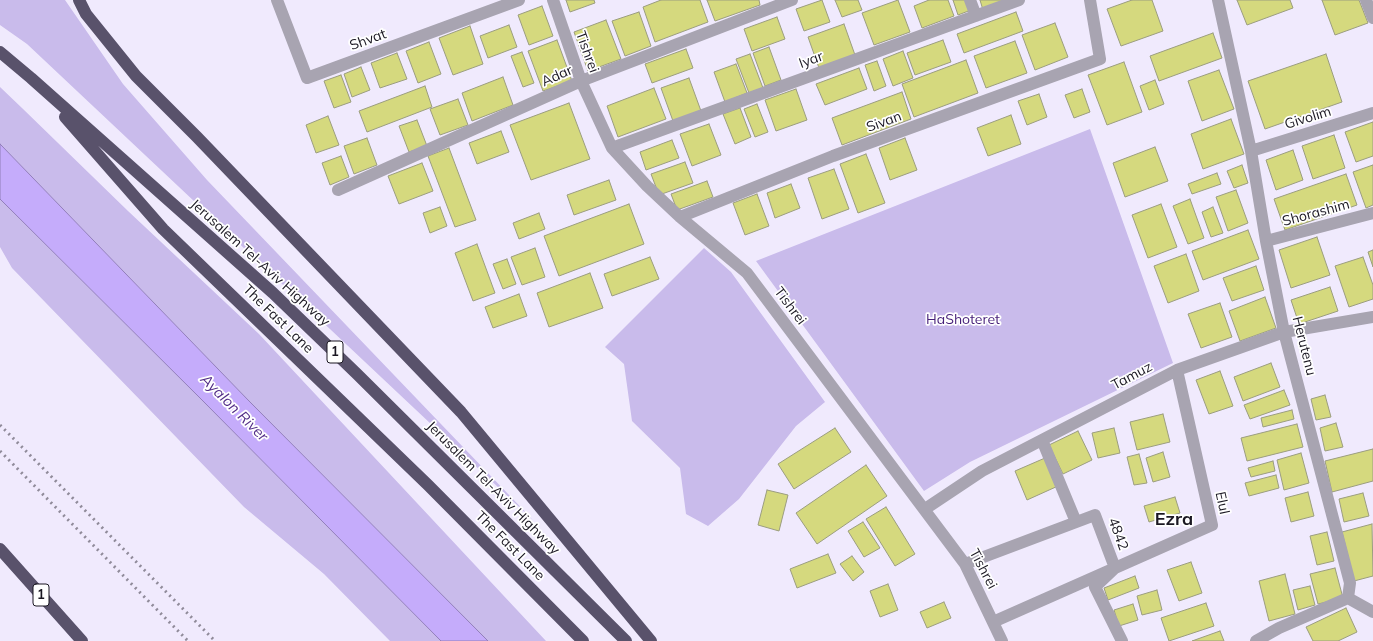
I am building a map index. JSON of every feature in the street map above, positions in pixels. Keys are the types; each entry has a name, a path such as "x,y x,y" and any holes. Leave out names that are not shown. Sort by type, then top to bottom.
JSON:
{"highway":[{"path":"79,0 86,14 136,76 197,137 461,412 651,641"},
{"name":"Jerusalem Tel-Aviv Highway","path":"0,52 273,293 357,374 626,641"},
{"name":"The Fast Lane","path":"31,78 163,229 428,485 583,641"},
{"name":"1","path":"0,549 82,641"}],"street":[{"name":"Shvat","path":"276,0 307,78 518,0"},
{"name":"Tishrei","path":"553,0 582,81 612,148 647,186 680,217 747,273 965,564 1002,641"},
{"name":"Adar","path":"338,190 582,81 792,0"},
{"path":"970,0 976,16"},
{"name":"Iyar","path":"612,148 1019,0"},
{"name":"Sivan","path":"680,217 833,156 1100,59 1090,0"},
{"name":"Herutenu","path":"1218,0 1251,151 1266,241 1284,332 1350,583 1348,598"},
{"path":"1366,0 1373,18"},
{"name":"Givolim","path":"1251,151 1373,113"},
{"name":"Shorashim","path":"1266,241 1373,213"},
{"name":"Tamuz","path":"925,509 982,471 1177,370 1284,332 1373,317"},
{"name":"Elul","path":"1122,641 1095,587 1115,568 1212,525 1177,370"},
{"path":"1042,440 1076,522"},
{"name":"4842","path":"965,564 1095,515 1115,568 993,622"},
{"path":"1256,641 1280,628 1348,598 1373,612"}],"green space":[{"path":"0,0 65,0 123,84 207,180 533,520 27,44 0,25"},
{"path":"0,87 128,211 259,334 546,641 488,641 249,401 0,144"},
{"name":"HaShoteret","path":"1090,129 1173,363 970,462 924,491 756,261"},
{"path":"0,199 441,641 390,641 324,574 244,507 12,268 0,247"},
{"path":"704,248 731,272 825,402 796,426 739,499 708,526 686,514 680,468 632,421 624,364 605,347"}],"water":[{"name":"Ayalon River","path":"0,144 249,401 488,641 441,641 0,199"}],"building":[{"path":"566,0 594,0 595,3 570,12"},
{"path":"661,0 700,0 708,22 655,42 643,7"},
{"path":"707,0 759,0 760,5 715,21"},
{"path":"822,0 830,22 804,31 796,9"},
{"path":"835,0 858,0 862,10 842,17"},
{"path":"898,0 910,32 874,45 862,13"},
{"path":"929,0 948,0 954,16 922,28 914,6"},
{"path":"953,0 967,0 971,10 958,15"},
{"path":"980,0 1009,0 983,10"},
{"path":"1132,0 1152,0 1163,31 1121,46 1107,9"},
{"path":"1237,0 1290,0 1293,8 1247,25"},
{"path":"1322,0 1359,0 1368,23 1335,35"},
{"path":"542,6 553,36 529,45 518,15"},
{"path":"639,12 651,46 625,56 612,21"},
{"path":"1016,12 1023,31 964,53 957,34"},
{"path":"777,17 785,39 752,51 744,29"},
{"path":"606,20 621,59 588,71 574,32"},
{"path":"1055,23 1068,57 1035,70 1022,35"},
{"path":"844,24 855,55 819,68 808,37"},
{"path":"509,25 517,47 488,58 480,36"},
{"path":"470,26 483,64 453,75 439,38"},
{"path":"1213,33 1222,58 1159,81 1150,56"},
{"path":"557,40 572,81 543,91 528,51"},
{"path":"943,40 951,62 915,75 907,53"},
{"path":"1015,41 1027,73 986,88 974,56"},
{"path":"429,42 441,74 418,83 406,51"},
{"path":"769,47 781,80 765,86 753,53"},
{"path":"686,49 693,68 652,83 645,64"},
{"path":"903,51 913,78 893,86 883,59"},
{"path":"522,52 534,83 523,87 511,56"},
{"path":"397,53 407,79 380,88 371,63"},
{"path":"750,54 763,88 749,93 736,59"},
{"path":"1326,54 1342,102 1265,129 1248,81"},
{"path":"966,60 978,93 914,117 902,84"},
{"path":"877,61 886,86 874,91 865,65"},
{"path":"1124,62 1142,112 1107,125 1088,75"},
{"path":"736,64 747,93 725,102 714,72"},
{"path":"361,67 370,90 352,97 344,74"},
{"path":"859,68 867,89 825,105 816,84"},
{"path":"1219,70 1234,109 1202,121 1188,81"},
{"path":"341,75 351,102 334,108 324,81"},
{"path":"503,77 513,105 472,121 462,93"},
{"path":"689,78 701,111 673,121 661,88"},
{"path":"1155,80 1164,104 1149,110 1140,86"},
{"path":"425,86 432,107 367,132 359,111"},
{"path":"654,88 666,119 618,137 607,106"},
{"path":"796,89 807,120 776,131 765,100"},
{"path":"1082,89 1090,112 1074,118 1065,95"},
{"path":"902,92 911,119 842,145 832,118"},
{"path":"1039,94 1047,117 1027,125 1018,101"},
{"path":"458,99 468,125 440,135 430,109"},
{"path":"569,103 590,159 531,180 510,125"},
{"path":"757,104 768,132 755,137 744,109"},
{"path":"740,108 751,137 735,144 723,114"},
{"path":"1011,115 1021,144 988,156 977,128"},
{"path":"328,116 339,145 316,153 306,125"},
{"path":"1231,119 1244,154 1203,169 1191,134"},
{"path":"417,120 427,146 409,152 399,126"},
{"path":"1373,122 1373,156 1356,162 1345,132"},
{"path":"709,124 721,155 692,166 680,134"},
{"path":"501,131 509,152 477,164 469,143"},
{"path":"1334,135 1345,168 1313,179 1302,146"},
{"path":"367,138 377,165 354,174 344,146"},
{"path":"905,138 917,170 890,180 879,148"},
{"path":"672,140 679,158 646,170 640,152"},
{"path":"1155,147 1168,181 1125,197 1113,163"},
{"path":"449,148 476,220 455,227 428,156"},
{"path":"1293,150 1303,180 1276,190 1266,160"},
{"path":"866,154 885,203 858,213 840,164"},
{"path":"341,156 349,177 330,185 322,163"},
{"path":"685,162 693,183 659,195 651,174"},
{"path":"422,163 433,191 399,204 388,176"},
{"path":"1242,165 1248,183 1234,188 1227,171"},
{"path":"1373,165 1373,205 1366,208 1353,172"},
{"path":"834,169 849,209 822,219 808,178"},
{"path":"1217,173 1221,184 1192,194 1188,184"},
{"path":"1346,174 1357,205 1285,230 1274,199"},
{"path":"609,180 616,200 574,215 567,195"},
{"path":"707,181 713,197 677,210 671,194"},
{"path":"791,184 800,208 775,218 767,193"},
{"path":"1236,190 1248,223 1228,231 1216,197"},
{"path":"757,194 769,226 745,235 733,203"},
{"path":"1190,199 1204,238 1188,244 1173,206"},
{"path":"629,204 644,244 559,276 544,236"},
{"path":"1161,204 1177,247 1148,258 1132,215"},
{"path":"440,207 447,226 430,233 423,213"},
{"path":"1213,207 1223,233 1211,237 1202,212"},
{"path":"539,213 545,229 519,239 513,223"},
{"path":"1248,230 1259,259 1203,280 1192,251"},
{"path":"1317,237 1330,275 1291,288 1279,250"},
{"path":"477,244 495,293 473,301 455,253"},
{"path":"535,248 545,277 522,285 511,257"},
{"path":"1373,250 1373,267 1368,252"},
{"path":"1186,254 1199,291 1168,303 1154,266"},
{"path":"650,257 659,279 612,296 604,274"},
{"path":"1363,257 1373,285 1373,299 1349,307 1335,266"},
{"path":"507,259 516,284 503,289 493,264"},
{"path":"1256,266 1264,290 1232,301 1223,278"},
{"path":"590,273 603,308 549,327 537,293"},
{"path":"1330,287 1338,311 1299,324 1291,300"},
{"path":"519,294 527,316 493,328 485,307"},
{"path":"1265,297 1276,328 1240,341 1229,311"},
{"path":"1220,303 1232,337 1201,348 1188,314"},
{"path":"1271,363 1280,387 1243,401 1234,377"},
{"path":"1220,371 1233,406 1209,414 1196,380"},
{"path":"1284,390 1290,405 1250,419 1244,405"},
{"path":"1325,395 1331,417 1316,420 1311,399"},
{"path":"1292,410 1294,419 1263,427 1261,418"},
{"path":"1163,414 1170,442 1137,450 1130,422"},
{"path":"1336,423 1343,447 1325,451 1320,428"},
{"path":"1297,424 1303,447 1247,461 1241,438"},
{"path":"835,428 851,452 794,489 778,464"},
{"path":"1114,428 1120,453 1098,458 1092,433"},
{"path":"1078,431 1092,460 1063,474 1049,445"},
{"path":"1373,449 1373,481 1332,492 1325,461"},
{"path":"1163,452 1170,477 1153,482 1146,458"},
{"path":"1301,453 1309,483 1284,490 1277,460"},
{"path":"1139,454 1147,483 1134,485 1127,457"},
{"path":"1045,458 1058,486 1027,500 1015,471"},
{"path":"1273,461 1275,471 1251,477 1248,468"},
{"path":"866,465 887,496 817,544 796,513"},
{"path":"1276,475 1279,488 1249,496 1245,483"},
{"path":"767,490 788,495 779,531 758,525"},
{"path":"1308,492 1314,516 1291,522 1285,498"},
{"path":"1363,493 1369,516 1344,522 1339,499"},
{"path":"1175,497 1180,513 1149,522 1144,506"},
{"path":"886,507 915,554 895,566 866,519"},
{"path":"863,522 880,548 864,557 848,531"},
{"path":"1372,524 1373,576 1354,581 1342,532"},
{"path":"1327,532 1334,561 1317,565 1310,536"},
{"path":"828,554 836,573 797,588 790,569"},
{"path":"852,556 864,572 853,581 840,564"},
{"path":"1191,562 1202,593 1179,601 1167,570"},
{"path":"1335,568 1343,598 1318,604 1310,574"},
{"path":"1285,574 1295,614 1269,621 1259,581"},
{"path":"1135,576 1139,588 1108,600 1104,588"},
{"path":"888,584 898,610 880,617 870,591"},
{"path":"1310,586 1315,605 1298,610 1293,590"},
{"path":"1157,590 1162,610 1142,615 1137,596"},
{"path":"944,602 951,618 927,628 920,612"},
{"path":"1206,603 1214,626 1169,641 1161,618"},
{"path":"1133,604 1138,620 1119,626 1114,610"},
{"path":"1346,608 1357,632 1338,641 1313,641 1306,627"},
{"path":"1220,631 1224,641 1192,641"}],"railway":[{"path":"0,425 215,641"},
{"path":"0,451 188,641"}],"district":[{"name":"Ezra","path":"1174,520"}]}
